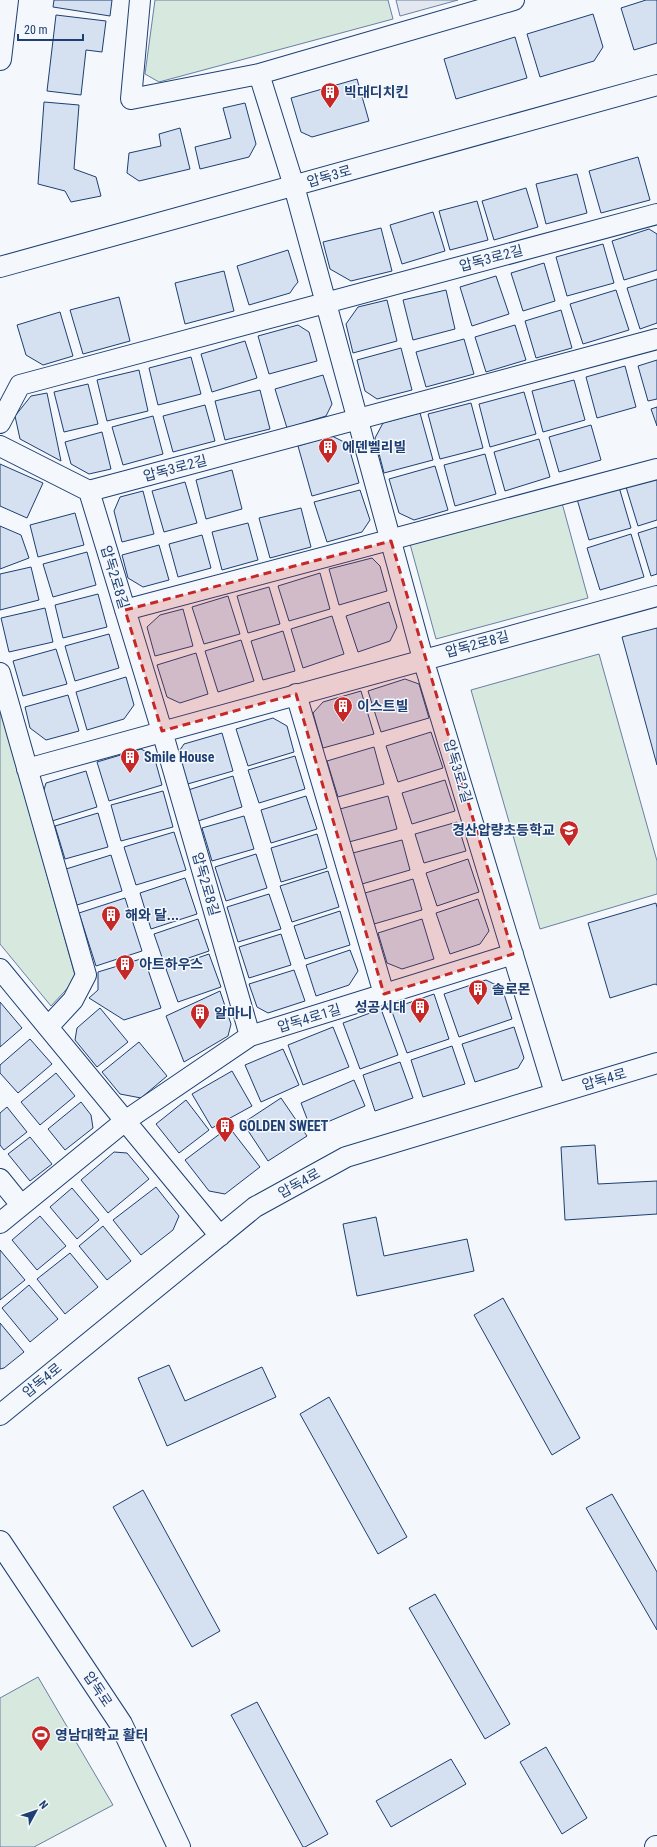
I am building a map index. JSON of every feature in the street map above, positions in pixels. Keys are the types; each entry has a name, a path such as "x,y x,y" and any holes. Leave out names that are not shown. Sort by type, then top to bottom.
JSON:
{"street":[{"path":"0,59 7,0"},
{"path":"140,0 131,99 259,74 514,0"},
{"name":"압독3로2길","path":"259,74 294,186 357,420 424,659 555,1093"},
{"name":"압독3로","path":"0,267 657,85"},
{"name":"압독3로2길","path":"0,423 20,385 657,214"},
{"name":"압독3로2길","path":"88,491 657,339"},
{"path":"0,446 88,491"},
{"path":"125,610 391,541 657,469"},
{"name":"압독2로8길","path":"88,491 162,731 250,1036"},
{"name":"압독2로8길","path":"27,769 657,596"},
{"path":"0,673 86,975 73,1000 48,1027"},
{"path":"296,694 384,994"},
{"name":"압독4로1길","path":"0,1223 125,1121 250,1036 513,954"},
{"path":"0,969 220,1236"},
{"name":"압독4로","path":"0,1415 255,1207 346,1157 657,1063"},
{"path":"0,1179 22,1205"},
{"name":"압독로","path":"0,1542 121,1724 179,1847"}],"highlighted area":[{"path":"391,541 513,954 384,994 296,694 162,731 125,610"}],"shaded area":[{"path":"155,0 388,0 393,19 159,82 145,74"},
{"path":"396,0 458,0 400,16"},
{"path":"562,503 588,598 436,639 410,544"},
{"path":"599,654 657,861 657,894 540,929 471,690"},
{"path":"0,707 76,979 51,1006 0,944"},
{"name":"영남대학교 활터","path":"38,1677 113,1805 34,1847 0,1847 0,1698"}],"building":[{"path":"54,0 112,0 110,16 53,7"},
{"path":"646,0 657,0 657,43 634,50 621,8"},
{"path":"593,14 603,47 594,61 540,77 527,34"},
{"path":"56,15 106,21 102,52 86,50 81,95 47,91"},
{"path":"515,37 527,78 456,99 444,59"},
{"name":"빅대디치킨","path":"357,79 369,121 312,137 301,132 291,98"},
{"path":"44,102 79,105 74,169 96,177 101,196 71,202 65,191 38,184"},
{"path":"245,103 256,144 249,157 200,169 195,147 231,138 223,108"},
{"path":"180,128 190,169 139,181 127,173 129,153 161,146 159,134"},
{"path":"638,157 650,200 601,213 589,171"},
{"path":"577,174 587,213 546,224 536,184"},
{"path":"526,188 538,227 494,240 482,201"},
{"path":"477,201 488,240 450,250 439,211"},
{"path":"433,212 445,251 402,264 390,225"},
{"path":"381,228 392,271 351,281 330,269 323,242"},
{"path":"649,229 657,234 657,270 624,280 612,241"},
{"path":"603,244 614,283 567,296 556,257"},
{"path":"288,250 298,282 290,293 249,305 237,266"},
{"path":"544,263 555,301 523,311 511,273"},
{"path":"224,271 234,311 185,324 175,283"},
{"path":"496,276 509,314 472,326 460,287"},
{"path":"657,279 657,323 640,329 627,288"},
{"path":"446,290 455,329 413,340 403,300"},
{"path":"616,290 629,330 583,344 570,304"},
{"path":"119,297 130,341 83,354 70,310"},
{"path":"387,300 397,341 353,353 346,324 358,307"},
{"path":"561,310 572,348 536,358 525,321"},
{"path":"60,312 73,356 43,365 26,355 17,325"},
{"path":"298,325 309,332 317,361 269,374 258,336"},
{"path":"515,325 526,360 486,372 475,337"},
{"path":"464,339 474,374 426,387 416,352"},
{"path":"245,341 257,378 212,392 201,354"},
{"path":"401,348 412,390 377,399 365,391 357,360"},
{"path":"191,357 201,394 158,405 149,368"},
{"path":"657,360 657,399 648,401 638,366"},
{"path":"625,366 636,407 597,418 586,377"},
{"path":"139,370 148,411 107,421 97,380"},
{"path":"323,375 332,404 326,416 287,428 275,389"},
{"path":"574,380 585,420 543,432 532,391"},
{"path":"88,384 98,424 64,432 54,392"},
{"path":"260,390 270,429 225,440 215,401"},
{"path":"524,392 536,434 490,447 479,404"},
{"path":"47,393 61,461 20,439 15,416 31,396"},
{"path":"471,403 483,448 440,459 428,414"},
{"path":"205,405 215,441 173,452 163,416"},
{"path":"657,407 657,426 651,409"},
{"path":"420,413 433,460 384,473 375,438 383,423"},
{"path":"153,416 163,454 123,465 112,427"},
{"path":"591,425 601,460 559,472 549,437"},
{"path":"102,432 111,469 89,474 71,464 65,442"},
{"name":"에덴벨리빌","path":"332,436 348,444 359,483 312,496 298,446"},
{"path":"539,439 550,477 505,491 494,452"},
{"path":"485,454 496,494 455,506 444,465"},
{"path":"0,464 43,483 27,518 0,506"},
{"path":"435,466 448,510 414,520 399,513 389,479"},
{"path":"232,470 242,509 206,519 196,480"},
{"path":"657,478 657,520 638,526 626,487"},
{"path":"185,482 197,523 164,532 152,491"},
{"path":"619,487 631,528 589,540 577,499"},
{"path":"360,490 370,520 362,532 327,542 314,502"},
{"path":"143,491 154,534 122,542 114,511 120,497"},
{"path":"301,508 311,547 270,558 259,518"},
{"path":"75,513 84,545 38,557 30,525"},
{"path":"248,523 258,560 222,570 212,532"},
{"path":"0,526 21,535 29,558 0,569"},
{"path":"657,527 657,574 651,576 638,533"},
{"path":"631,534 644,577 600,590 587,548"},
{"path":"202,535 211,568 178,577 169,544"},
{"path":"159,545 169,580 143,587 128,578 122,555"},
{"path":"87,552 96,585 53,597 43,564"},
{"path":"372,558 380,566 387,591 339,605 329,569"},
{"path":"31,567 39,600 0,610 0,574"},
{"path":"320,573 330,609 289,621 278,586"},
{"path":"269,587 280,624 248,633 237,596"},
{"path":"98,594 107,627 63,638 55,605"},
{"path":"228,596 240,634 204,644 192,607"},
{"path":"389,602 397,627 390,641 358,652 346,616"},
{"path":"45,608 53,642 9,652 1,618"},
{"path":"183,609 193,646 155,656 147,627 160,615"},
{"path":"332,616 344,654 303,668 291,629"},
{"path":"657,628 657,765 622,637"},
{"path":"283,631 295,671 263,680 251,641"},
{"path":"109,634 119,668 75,681 65,646"},
{"path":"241,640 254,681 218,692 205,651"},
{"path":"56,649 67,684 23,696 13,661"},
{"path":"196,653 208,694 180,703 167,697 157,665"},
{"path":"126,677 134,705 124,719 87,730 76,692"},
{"path":"405,679 419,684 429,718 381,732 368,691"},
{"name":"이스트빌","path":"361,691 374,734 323,748 313,713 323,702"},
{"path":"68,695 79,731 46,740 30,728 25,707"},
{"path":"273,718 287,726 294,752 248,766 236,729"},
{"path":"431,732 443,768 398,782 386,746"},
{"path":"222,733 233,771 184,785 176,756 184,744"},
{"path":"374,747 384,784 338,797 327,761"},
{"name":"Smile House","path":"141,749 154,756 162,785 109,801 97,762"},
{"path":"295,756 305,789 259,803 248,770"},
{"path":"86,771 97,807 52,821 43,793 46,783"},
{"path":"233,776 242,807 198,821 188,790"},
{"path":"445,780 455,811 412,824 402,793"},
{"path":"163,791 173,827 121,841 111,805"},
{"path":"306,796 317,829 271,843 261,810"},
{"path":"388,796 397,829 349,842 340,809"},
{"path":"98,813 108,847 65,859 55,826"},
{"path":"244,816 254,849 212,861 202,828"},
{"path":"457,822 466,851 424,863 415,834"},
{"path":"174,832 186,870 136,885 124,847"},
{"path":"317,834 327,868 281,882 271,848"},
{"path":"402,840 410,870 362,884 353,853"},
{"path":"256,854 267,888 226,901 215,867"},
{"path":"111,855 122,891 77,905 66,869"},
{"path":"468,859 479,892 437,906 426,873"},
{"path":"328,871 339,907 292,922 280,886"},
{"path":"185,878 197,914 151,929 140,893"},
{"path":"413,879 422,910 374,924 365,893"},
{"path":"269,894 281,929 238,942 227,907"},
{"name":"해와 달...","path":"125,898 142,951 96,966 79,913"},
{"path":"478,899 489,931 480,944 450,954 436,913"},
{"path":"656,903 657,985 655,984 610,998 588,923"},
{"path":"340,911 350,945 305,959 294,926"},
{"path":"198,919 209,951 165,966 154,934"},
{"path":"422,919 434,959 402,969 387,963 378,933"},
{"path":"281,934 291,965 249,978 239,947"},
{"path":"350,950 358,971 349,985 316,996 306,965"},
{"path":"209,954 221,987 178,1002 166,969"},
{"name":"아트하우스","path":"144,958 161,1008 124,1020 89,998 98,990 98,972"},
{"path":"294,970 305,1001 268,1013 257,1007 249,984"},
{"name":"솔로몬","path":"486,980 502,988 512,1019 459,1037 444,994"},
{"name":"알마니","path":"220,991 231,1024 228,1036 184,1062 166,1016"},
{"name":"성공시대","path":"434,994 449,1039 407,1053 391,1009"},
{"path":"0,1002 22,1028 0,1047"},
{"path":"100,1008 128,1042 97,1067 75,1040 77,1028"},
{"path":"381,1009 398,1055 360,1069 343,1023"},
{"path":"333,1027 349,1067 303,1085 288,1045"},
{"path":"514,1027 524,1058 518,1068 475,1082 462,1044"},
{"path":"30,1039 52,1064 18,1093 0,1073 0,1065"},
{"path":"139,1042 167,1076 141,1098 120,1094 102,1072"},
{"path":"452,1046 465,1084 423,1097 411,1060"},
{"path":"283,1049 299,1085 261,1102 245,1065"},
{"path":"400,1062 413,1098 375,1111 363,1075"},
{"path":"232,1071 252,1106 212,1128 192,1094"},
{"path":"56,1073 75,1096 40,1125 21,1102"},
{"path":"354,1080 365,1106 311,1129 301,1103"},
{"path":"281,1098 307,1136 268,1161 243,1123"},
{"path":"186,1100 209,1130 179,1153 156,1124"},
{"path":"81,1102 91,1115 93,1128 65,1150 48,1129"},
{"path":"7,1107 27,1132 4,1150 0,1145 0,1113"},
{"name":"GOLDEN SWEET","path":"229,1127 260,1167 225,1194 209,1191 185,1160"},
{"path":"30,1137 52,1164 30,1181 8,1154"},
{"path":"595,1145 598,1184 657,1181 657,1214 565,1220 561,1147"},
{"path":"114,1152 127,1153 149,1179 108,1213 81,1180"},
{"path":"156,1187 179,1216 173,1230 141,1255 113,1220"},
{"path":"72,1188 99,1220 77,1239 50,1207"},
{"path":"40,1216 66,1246 37,1270 12,1240"},
{"path":"376,1217 384,1256 467,1239 474,1271 357,1296 343,1224"},
{"path":"103,1226 131,1261 107,1280 79,1246"},
{"path":"0,1250 25,1280 0,1300"},
{"path":"70,1253 98,1287 65,1314 37,1279"},
{"path":"29,1285 58,1319 30,1342 2,1308"},
{"path":"503,1298 580,1438 552,1455 474,1315"},
{"path":"0,1323 24,1352 4,1368 0,1369"},
{"path":"169,1365 185,1401 262,1367 276,1397 167,1446 138,1378"},
{"path":"329,1397 407,1537 378,1554 300,1414"},
{"path":"143,1490 220,1631 192,1647 113,1507"},
{"path":"612,1494 657,1572 657,1630 586,1508"},
{"path":"435,1594 510,1724 485,1739 409,1608"},
{"path":"257,1702 328,1834 305,1847 303,1847 231,1715"},
{"path":"546,1747 587,1818 562,1834 520,1762"},
{"path":"451,1759 466,1784 391,1827 376,1801"}],"place":[{"name":"빅대디치킨","path":"330,109"},
{"name":"에덴벨리빌","path":"328,464"},
{"name":"이스트빌","path":"343,723"},
{"name":"Smile House","path":"130,774"},
{"name":"경산압량초등학교","path":"569,847"},
{"name":"해와 달...","path":"111,932"},
{"name":"아트하우스","path":"125,981"},
{"name":"솔로몬","path":"478,1006"},
{"name":"성공시대","path":"420,1024"},
{"name":"알마니","path":"200,1030"},
{"name":"GOLDEN SWEET","path":"225,1143"},
{"name":"영남대학교 활터","path":"41,1752"}]}
